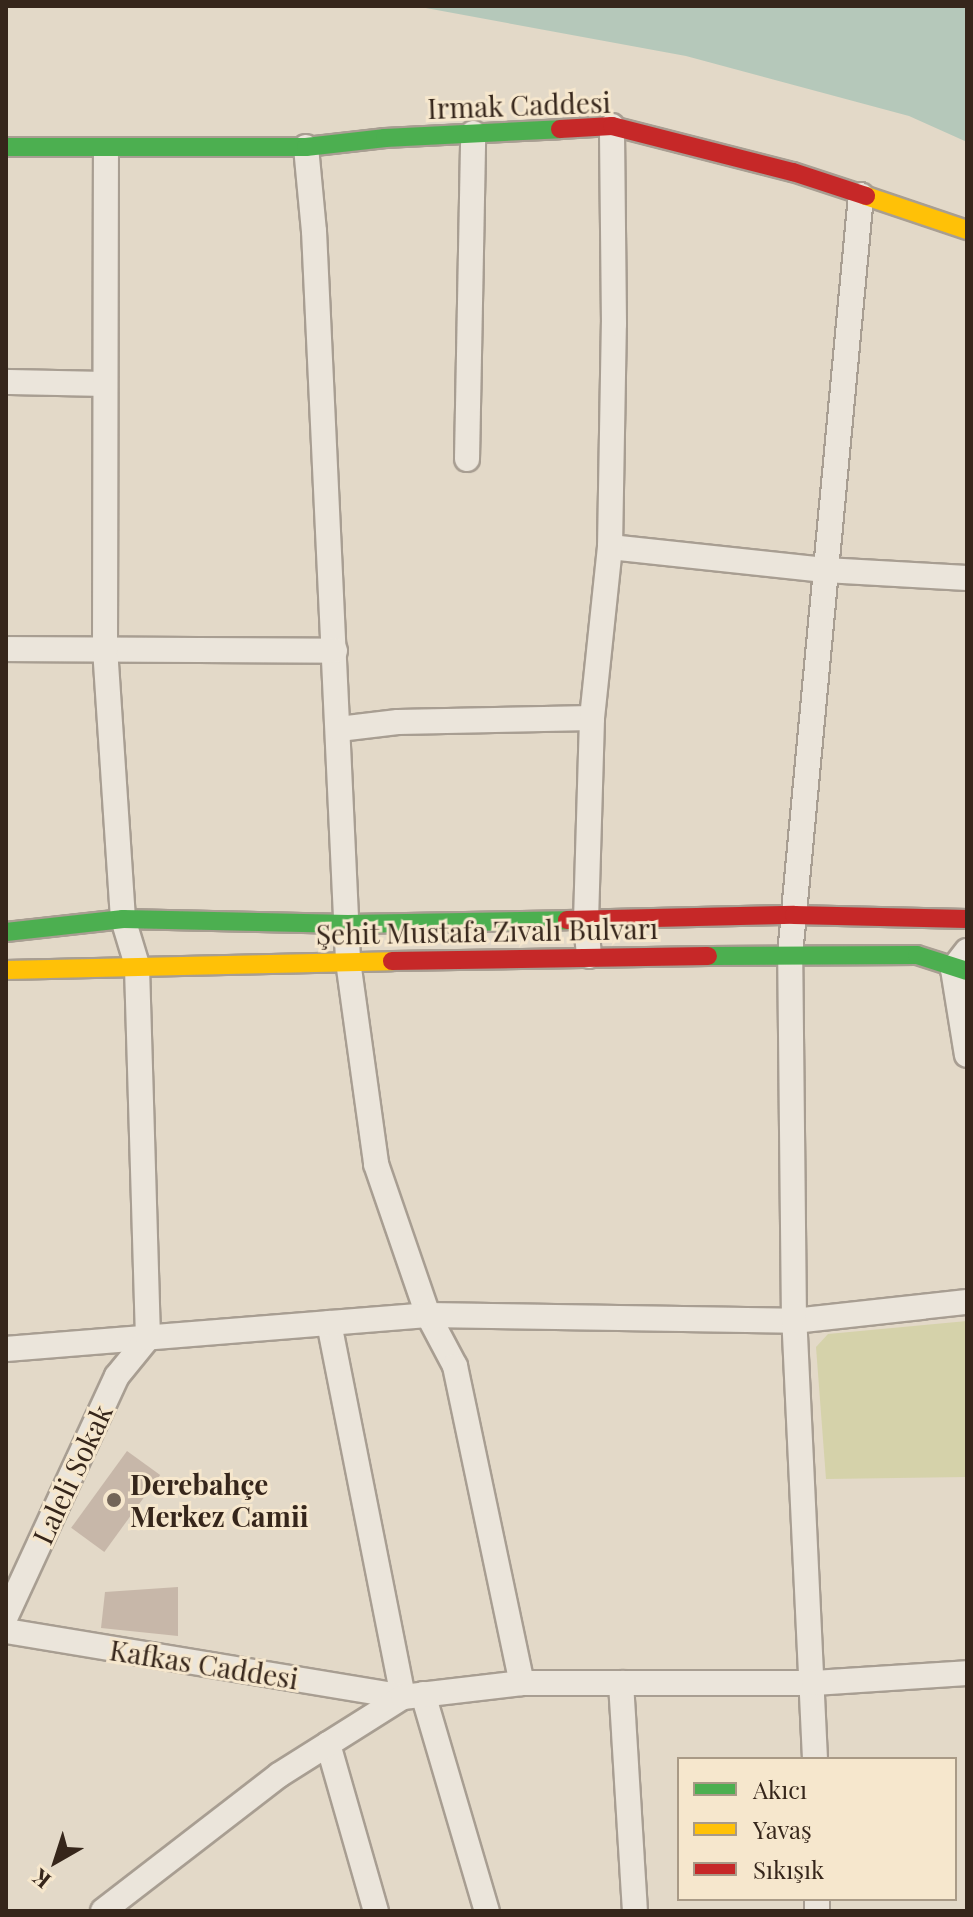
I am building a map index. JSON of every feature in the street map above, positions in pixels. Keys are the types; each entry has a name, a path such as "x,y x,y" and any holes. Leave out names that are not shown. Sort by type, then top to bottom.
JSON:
{"main road":[{"name":"Irmak Caddesi","path":"6,147 106,150 306,147 473,133 612,126 793,172 967,230"},
{"name":"Şehit Mustafa Zıvalı Bulvarı","path":"6,932 123,919 348,924 794,915 967,919"},
{"name":"Şehit Mustafa Zıvalı Bulvarı","path":"6,970 589,956 917,955 962,964"}],"street":[{"path":"589,956 586,921 592,718 610,547 614,324 612,126"},
{"path":"467,459 473,133"},
{"path":"306,147 314,231 348,961 376,1164 428,1315 455,1366 522,1683"},
{"path":"106,150 105,651 123,919 137,965 148,1338"},
{"path":"815,1757 814,1683 794,1321 790,955 861,195"},
{"path":"6,382 105,384"},
{"path":"610,547 825,570 967,578"},
{"path":"6,649 335,651"},
{"path":"339,729 398,722 592,718"},
{"path":"962,964 967,1055"},
{"path":"6,1349 428,1315 794,1321 967,1302"},
{"path":"329,1323 413,1696 487,1911"},
{"name":"Laleli Sokak","path":"6,1616 117,1376 148,1338"},
{"name":"Kafkas Caddesi","path":"6,1631 413,1696"},
{"path":"103,1911 279,1775 413,1696 522,1683 814,1683 967,1673"},
{"path":"621,1683 635,1911"},
{"path":"328,1744 376,1911"},
{"path":"132,1888 142,1911"}],"shaded area":[{"path":"415,6 967,6 967,142 909,116 686,56"},
{"path":"967,1321 967,1477 826,1479 816,1347 828,1334"}],"building":[{"name":"Derebahçe Merkez Camii","path":"127,1451 160,1475 104,1552 71,1528"},
{"path":"178,1587 178,1636 101,1628 105,1592"}],"traffic: fast":[{"path":"6,147 306,147 385,138 560,129"},
{"path":"6,932 123,919 348,924 567,920"},
{"path":"708,956 917,955 967,971"}],"traffic: slow":[{"path":"866,196 967,230"},
{"path":"6,970 392,961"}],"traffic: jam":[{"path":"560,129 612,126 793,172 866,196"},
{"path":"567,920 794,915 967,919"},
{"path":"392,961 708,956"}],"place":[{"name":"Derebahçe Merkez Camii","path":"114,1500"}]}
